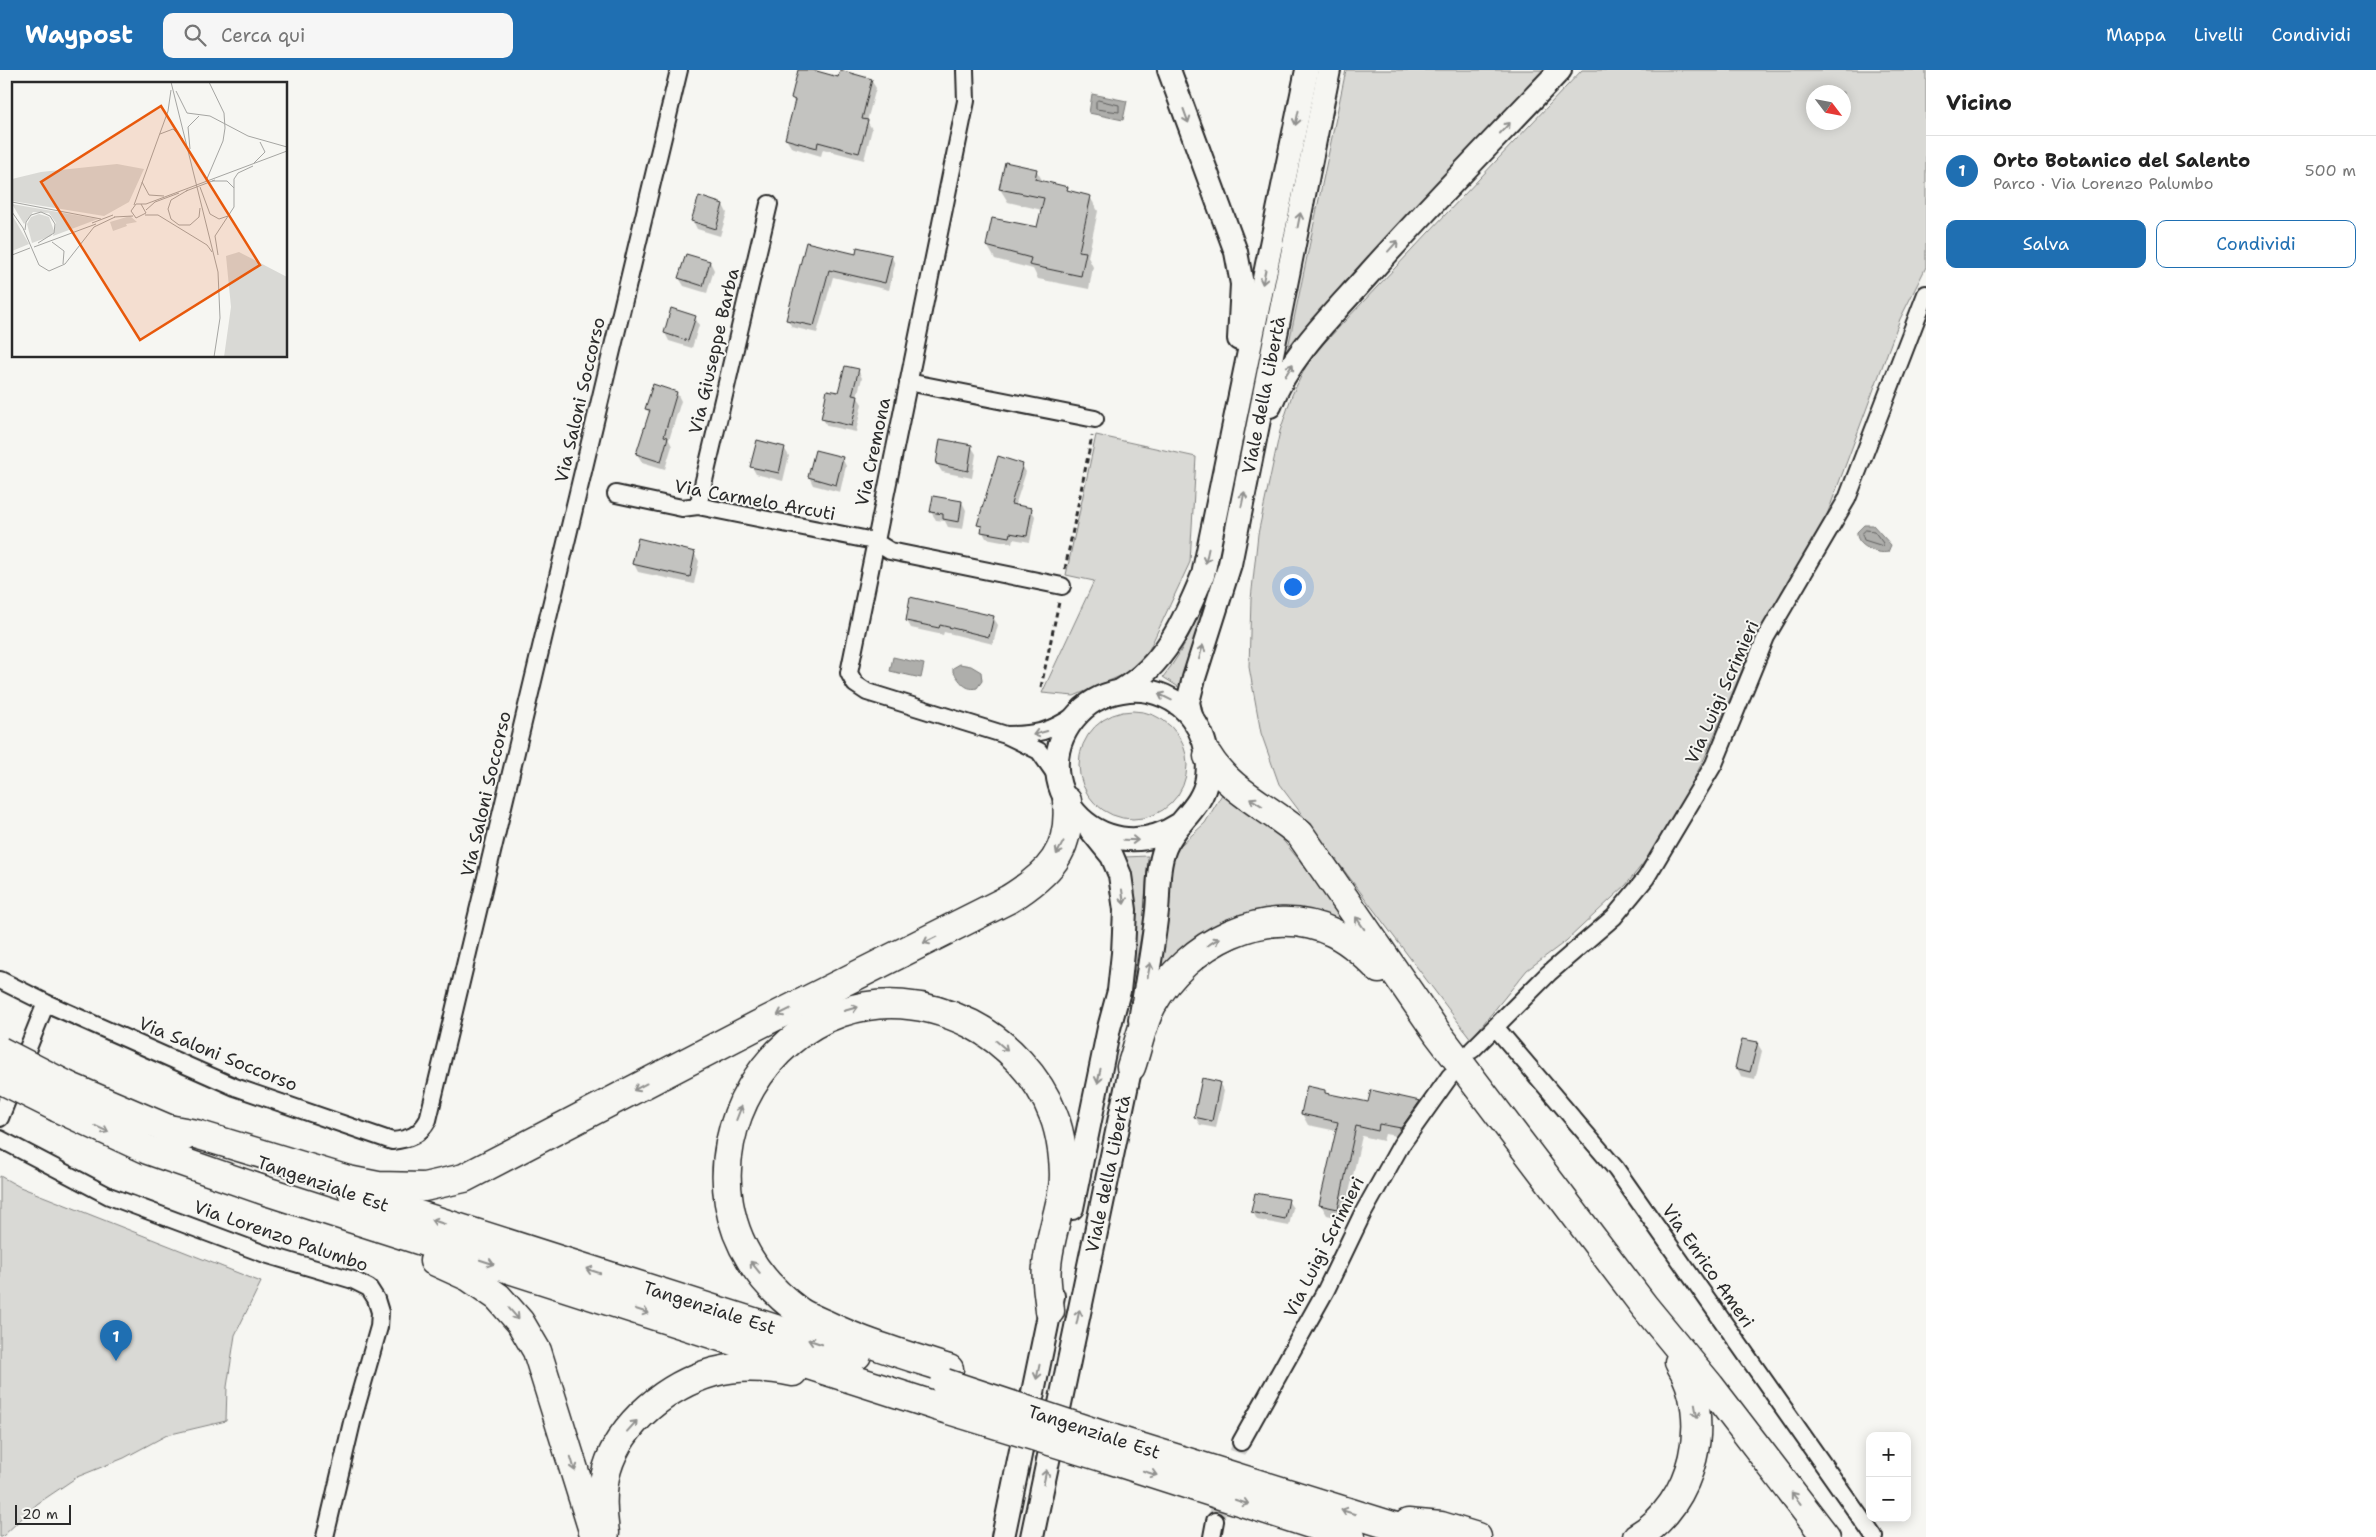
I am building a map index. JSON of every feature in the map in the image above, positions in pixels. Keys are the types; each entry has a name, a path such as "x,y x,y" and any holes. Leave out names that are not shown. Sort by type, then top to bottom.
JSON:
{"highway":[{"path":"1208,756 1228,781 1279,816 1300,834 1438,1034 1644,1306 1710,1386 1826,1537"},
{"path":"168,1129 196,1134 348,1180 378,1186 424,1187 464,1178 758,1025 1009,899 1030,886 1052,864 1066,838 1068,827 1063,790"},
{"path":"1131,1067 1152,1006 1169,980 1192,957 1218,938 1246,928 1280,922 1307,924 1334,933 1357,948 1438,1034"},
{"path":"1050,1311 1046,1268 1064,1186 1062,1155 1054,1114 1035,1081 1012,1054 987,1032 957,1017 923,1006 889,1004 853,1008 817,1021 792,1038 762,1072 744,1100 729,1139 726,1178 730,1210 738,1237 749,1260 772,1289 802,1313 859,1339 941,1394 999,1438 1067,1436"},
{"name":"Tangenziale Est","path":"0,1051 63,1097 148,1150 269,1192 941,1394"},
{"name":"Tangenziale Est","path":"0,1079 168,1129 300,1177 941,1394"},
{"path":"269,1192 307,1214 446,1266 469,1277 498,1297 520,1322 537,1351 595,1537"},
{"path":"1637,1537 1660,1518 1677,1495 1690,1470 1698,1423 1693,1393 1686,1374 1644,1306"},
{"path":"606,1537 602,1498 607,1469 615,1449 627,1430 652,1404 679,1387 714,1372 766,1366 794,1373 941,1394 1011,1391 1067,1436"},
{"name":"Tangenziale Est","path":"1067,1436 1379,1521 1428,1537"},
{"name":"Tangenziale Est","path":"1108,1448 1351,1537"},
{"path":"1379,1521 1441,1526 1477,1537"}],"main road":[{"path":"1169,70 1236,252 1242,284 1242,319 1214,524"},
{"name":"Viale della Libertà","path":"1005,1528 1109,1028 1120,991 1123,953 1125,910 1120,875 1112,856 1086,824 1063,790 1058,760 1067,728 1082,709 1095,700 1120,691 1136,682 1152,667 1179,629 1203,575 1307,70"},
{"name":"Viale della Libertà","path":"1191,716 1188,702 1194,678 1230,564 1329,70"},
{"path":"1251,464 1262,426 1276,391 1297,357 1399,240 1560,70"},
{"name":"Viale della Libertà","path":"1037,1533 1131,1067 1151,958 1160,869 1165,848 1180,824 1192,812 1202,797 1207,781 1208,756 1200,730 1191,716 1182,707 1159,694 1133,689 1120,691"},
{"name":"Viale della Libertà","path":"1086,824 1106,836 1128,841 1155,837 1180,824"},
{"path":"1005,1528 1037,1533"}],"street":[{"name":"Via Saloni Soccorso","path":"0,980 46,1003 235,1086 392,1141 409,1139 422,1131 428,1120 679,70"},
{"name":"Via Cremona","path":"965,70 966,101 874,541 849,673 855,684 867,692 1006,735 1039,751 1063,790"},
{"name":"Via Giuseppe Barba","path":"698,506 769,204"},
{"name":"Via Luigi Scrimieri","path":"1472,1050 1549,973 1614,917 1646,878 1714,764 1766,638 1847,499 1926,294"},
{"path":"908,382 1096,419"},
{"name":"Via Carmelo Arcuti","path":"616,494 682,508 698,506 874,541 890,551 1062,586"},
{"name":"Via Cremona","path":"1006,735 1033,735 1049,730 1082,709"},
{"path":"0,1118 46,1003"},
{"name":"Via Enrico Ameri","path":"1496,1028 1616,1169 1874,1537"},
{"name":"Via Luigi Scrimieri","path":"1240,1442 1326,1290 1362,1215 1401,1145 1450,1076"},
{"name":"Via Lorenzo Palumbo","path":"0,1139 110,1196 265,1254 353,1280 369,1288 376,1299 380,1312 379,1327 353,1418 325,1537"}],"path":[{"path":"1041,687 1096,419"}],"shaded area":[{"path":"1346,70 1545,70 1285,362"},
{"path":"1582,70 1926,70 1926,267 1900,319 1825,520 1772,610 1745,663 1705,757 1664,837 1626,885 1566,941 1527,970 1471,1039 1279,784 1261,733 1249,667 1251,599 1258,534 1280,431 1292,395 1310,358"},
{"path":"1096,435 1196,457 1190,562 1141,667 1074,696 1042,693 1094,581 1066,575"},
{"path":"1215,572 1219,573 1180,688 1163,677 1187,640"},
{"path":"1133,711 1154,715 1171,727 1183,744 1187,765 1183,786 1171,803 1154,815 1133,819 1112,815 1095,803 1083,786 1079,765 1083,744 1095,727 1112,715"},
{"path":"1224,791 1268,822 1358,932 1303,913 1156,982 1172,853 1205,823"},
{"path":"1148,856 1143,925 1128,1006 1126,1007 1125,857"},
{"path":"0,1176 20,1187 261,1282 235,1335 227,1387 226,1421 167,1435 124,1458 77,1477 37,1504 2,1537 0,1537"}],"water":[{"path":"1092,94 1127,101 1123,120 1089,113"},
{"path":"1864,525 1873,525 1891,545 1888,552 1878,552 1868,548 1859,541 1857,532"},
{"path":"893,657 924,664 921,678 890,671"},
{"path":"960,664 971,666 981,672 982,681 977,688 973,689 966,686 953,672 953,668"}],"building":[{"path":"798,70 813,70 838,77 840,70 872,79 862,119 868,120 859,153 818,142 817,148 785,139 795,100 791,98"},
{"path":"1005,162 1037,169 1035,179 1068,187 1067,190 1091,196 1079,251 1086,252 1081,276 1029,265 1031,258 986,246 992,218 1037,227 1044,198 999,189"},
{"path":"699,196 723,204 716,229 691,221"},
{"path":"806,242 856,254 857,247 892,255 885,283 829,270 814,326 786,320"},
{"path":"686,254 710,261 703,286 678,278"},
{"path":"671,308 696,316 688,341 664,333"},
{"path":"845,366 859,369 852,395 858,396 852,426 821,419 827,390 838,392"},
{"path":"653,384 677,392 664,436 668,437 661,462 636,454 650,410 645,409"},
{"path":"940,439 972,445 968,471 936,464"},
{"path":"757,440 785,447 779,473 750,467"},
{"path":"815,450 843,457 836,485 808,477"},
{"path":"998,456 1023,464 1011,504 1032,508 1027,536 1010,533 1009,537 981,532 982,526 977,525"},
{"path":"933,496 962,501 959,522 943,519 943,514 930,512"},
{"path":"638,538 695,552 690,577 632,564"},
{"path":"910,597 994,616 989,637 940,625 939,628 906,621"},
{"path":"1742,1039 1758,1042 1750,1072 1735,1068"},
{"path":"1202,1078 1220,1082 1212,1121 1194,1117"},
{"path":"1307,1086 1325,1090 1325,1093 1368,1102 1371,1090 1420,1101 1401,1128 1379,1124 1378,1131 1356,1126 1338,1209 1319,1205 1338,1122 1301,1114"},
{"path":"1255,1193 1289,1199 1285,1219 1251,1212"}],"tunnel":[{"path":"1215,1521 1241,1442"}],"place":[{"name":"Orto Botanico del Salento","path":"116,1361"}]}
